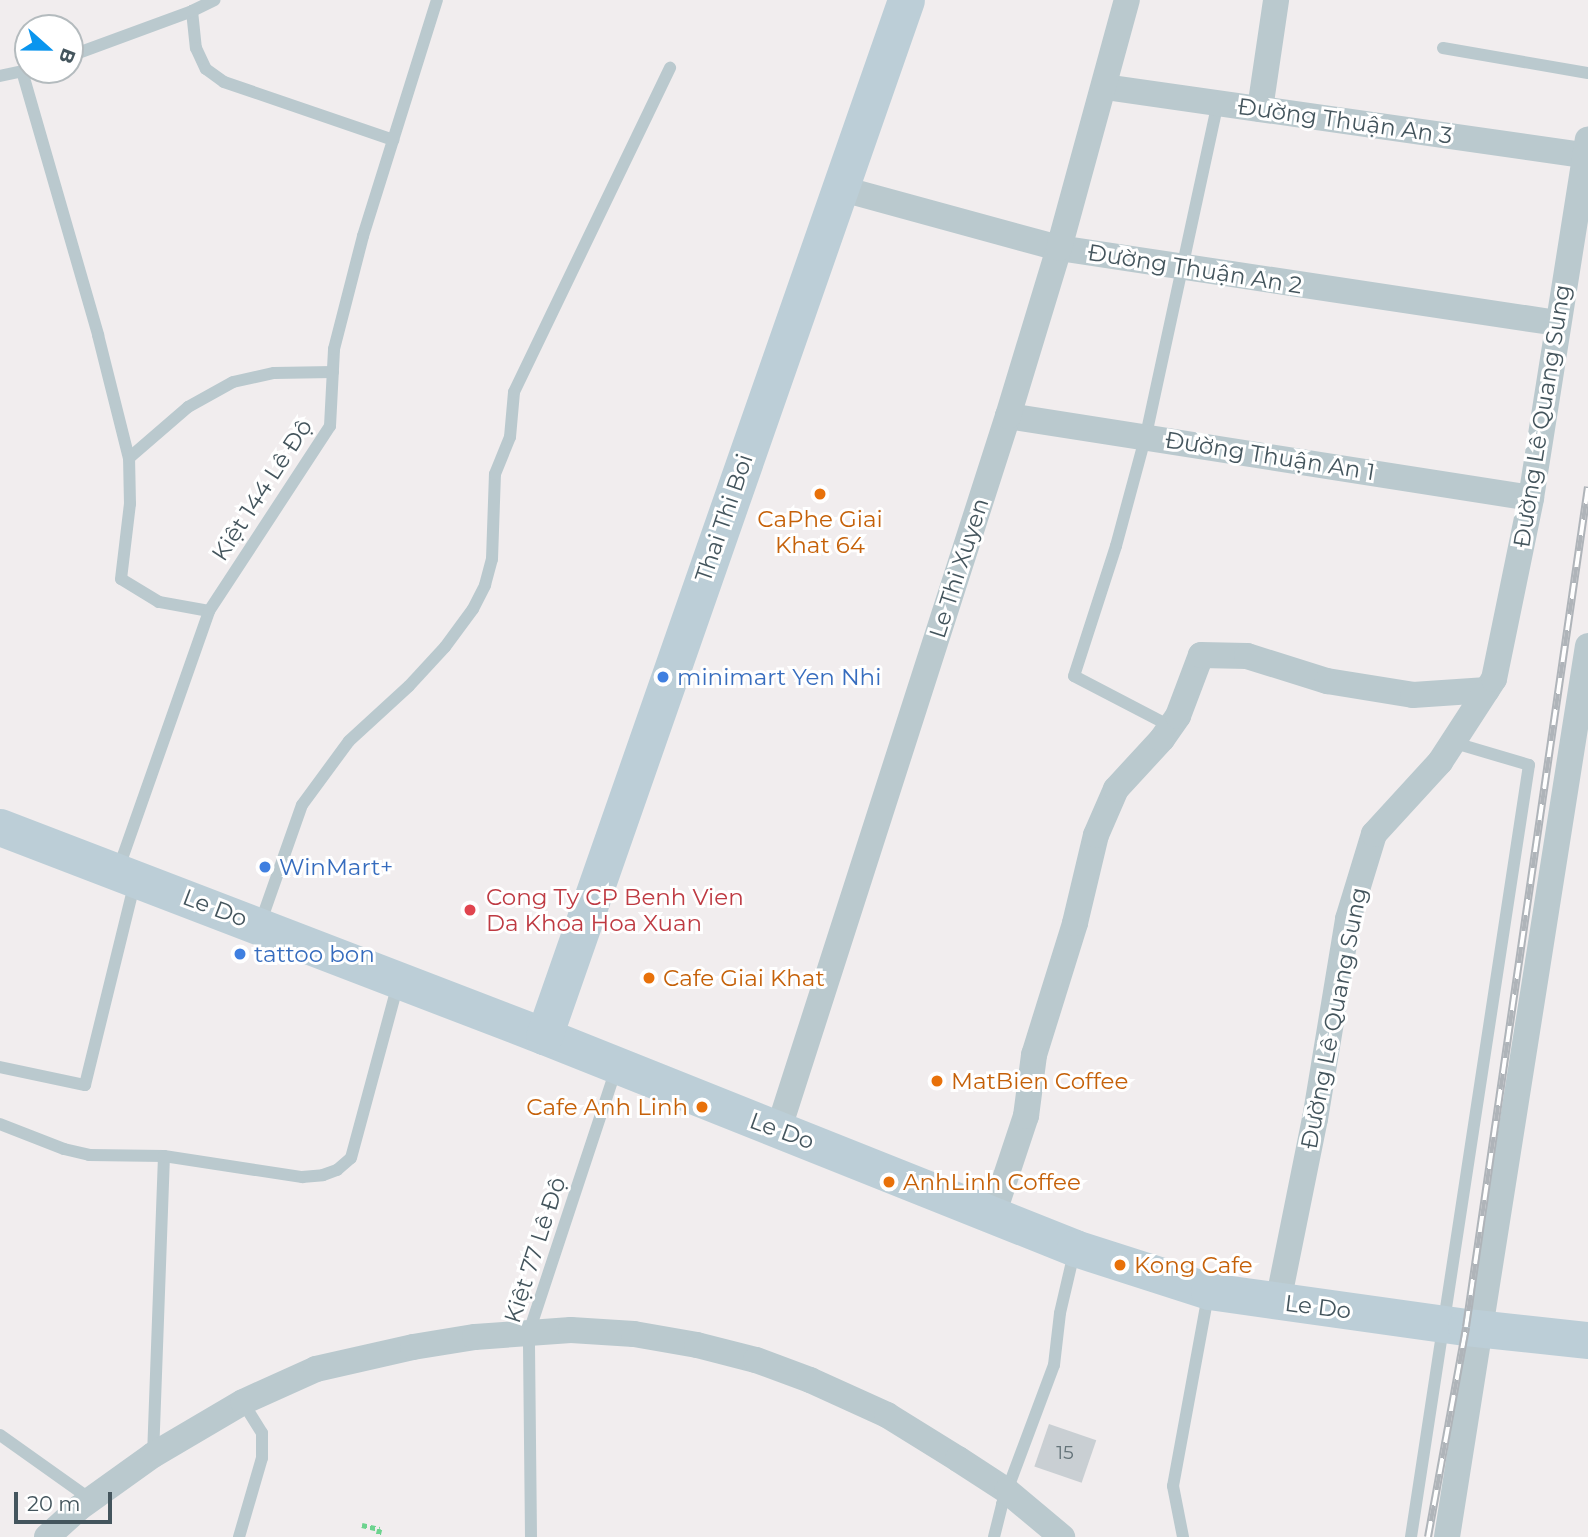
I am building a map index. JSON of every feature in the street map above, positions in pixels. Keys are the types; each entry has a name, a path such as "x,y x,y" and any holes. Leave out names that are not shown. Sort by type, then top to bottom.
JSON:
{"street":[{"name":"Thai Thi Boi","path":"544,1036 906,0"},
{"name":"Le Thi Xuyen","path":"778,1131 1008,416 1059,248 1127,0"},
{"path":"1260,109 1276,0"},
{"name":"Đường Thuận An 3","path":"1105,87 1260,109 1587,147"},
{"name":"Đường Lê Quang Sung","path":"1278,1302 1315,1119 1348,919 1374,834 1440,762 1494,679 1531,498 1587,147"},
{"name":"Đường Thuận An 2","path":"839,188 1059,248 1557,323"},
{"name":"Đường Thuận An 1","path":"1008,416 1531,498"},
{"path":"1447,1537 1588,646"},
{"path":"992,1217 1026,1116 1034,1055 1075,923 1096,835 1116,789 1178,716 1201,655 1247,656 1327,681 1413,695 1487,690"},
{"name":"Le Do","path":"0,827 544,1036 778,1131 818,1144 992,1217 1076,1248 1209,1291 1444,1325 1588,1340"},
{"path":"47,1537 90,1499 153,1455 243,1402 292,1379 339,1364 413,1347 529,1332 571,1330 634,1334 697,1345 756,1360 810,1380 887,1415 1007,1491 1062,1537"}],"lane":[{"path":"84,51 192,12 215,0"},
{"name":"Kiệt 144 Lê Độ","path":"0,1067 85,1085 127,874 209,611 330,425 334,349 360,248 438,0"},
{"path":"192,12 196,48 206,69 224,82 393,141"},
{"path":"1443,48 1588,73"},
{"path":"260,925 302,805 349,741 409,687 444,647 473,609 485,585 492,559 495,474 510,437 514,392 670,68"},
{"path":"29,84 129,458 130,504 121,579 159,602 209,611"},
{"path":"1170,726 1074,676 1116,546 1146,436 1218,103"},
{"path":"129,458 188,407 233,382 274,373 333,372"},
{"path":"1410,1537 1529,765 1452,742"},
{"path":"0,1124 64,1149 89,1154 164,1156 302,1177 323,1175 337,1170 351,1158 399,980"},
{"name":"Kiệt 77 Lê Độ","path":"531,1537 529,1332 617,1066"},
{"path":"153,1455 164,1156"},
{"path":"994,1537 1007,1491 1055,1365 1060,1313 1076,1248"},
{"path":"1183,1537 1173,1486 1209,1291"},
{"path":"239,1537 262,1458 262,1433 243,1402"},
{"path":"0,1436 90,1499"}],"path":[{"path":"362,1525 380,1529 378,1537"}],"building":[{"path":"1049,1424 1096,1440 1082,1483 1034,1467"}],"railway":[{"path":"1428,1537 1466,1327 1588,487"}],"place":[{"name":"CaPhe Giai Khat 64","path":"820,494"},
{"name":"minimart Yen Nhi","path":"663,677"},
{"name":"WinMart+","path":"265,867"},
{"name":"Cong Ty CP Benh Vien Da Khoa Hoa Xuan","path":"470,910"},
{"name":"tattoo bon","path":"240,954"},
{"name":"Cafe Giai Khat","path":"649,978"},
{"name":"MatBien Coffee","path":"937,1081"},
{"name":"Cafe Anh Linh","path":"702,1107"},
{"name":"AnhLinh Coffee","path":"889,1182"},
{"name":"Kong Cafe","path":"1120,1265"}]}
